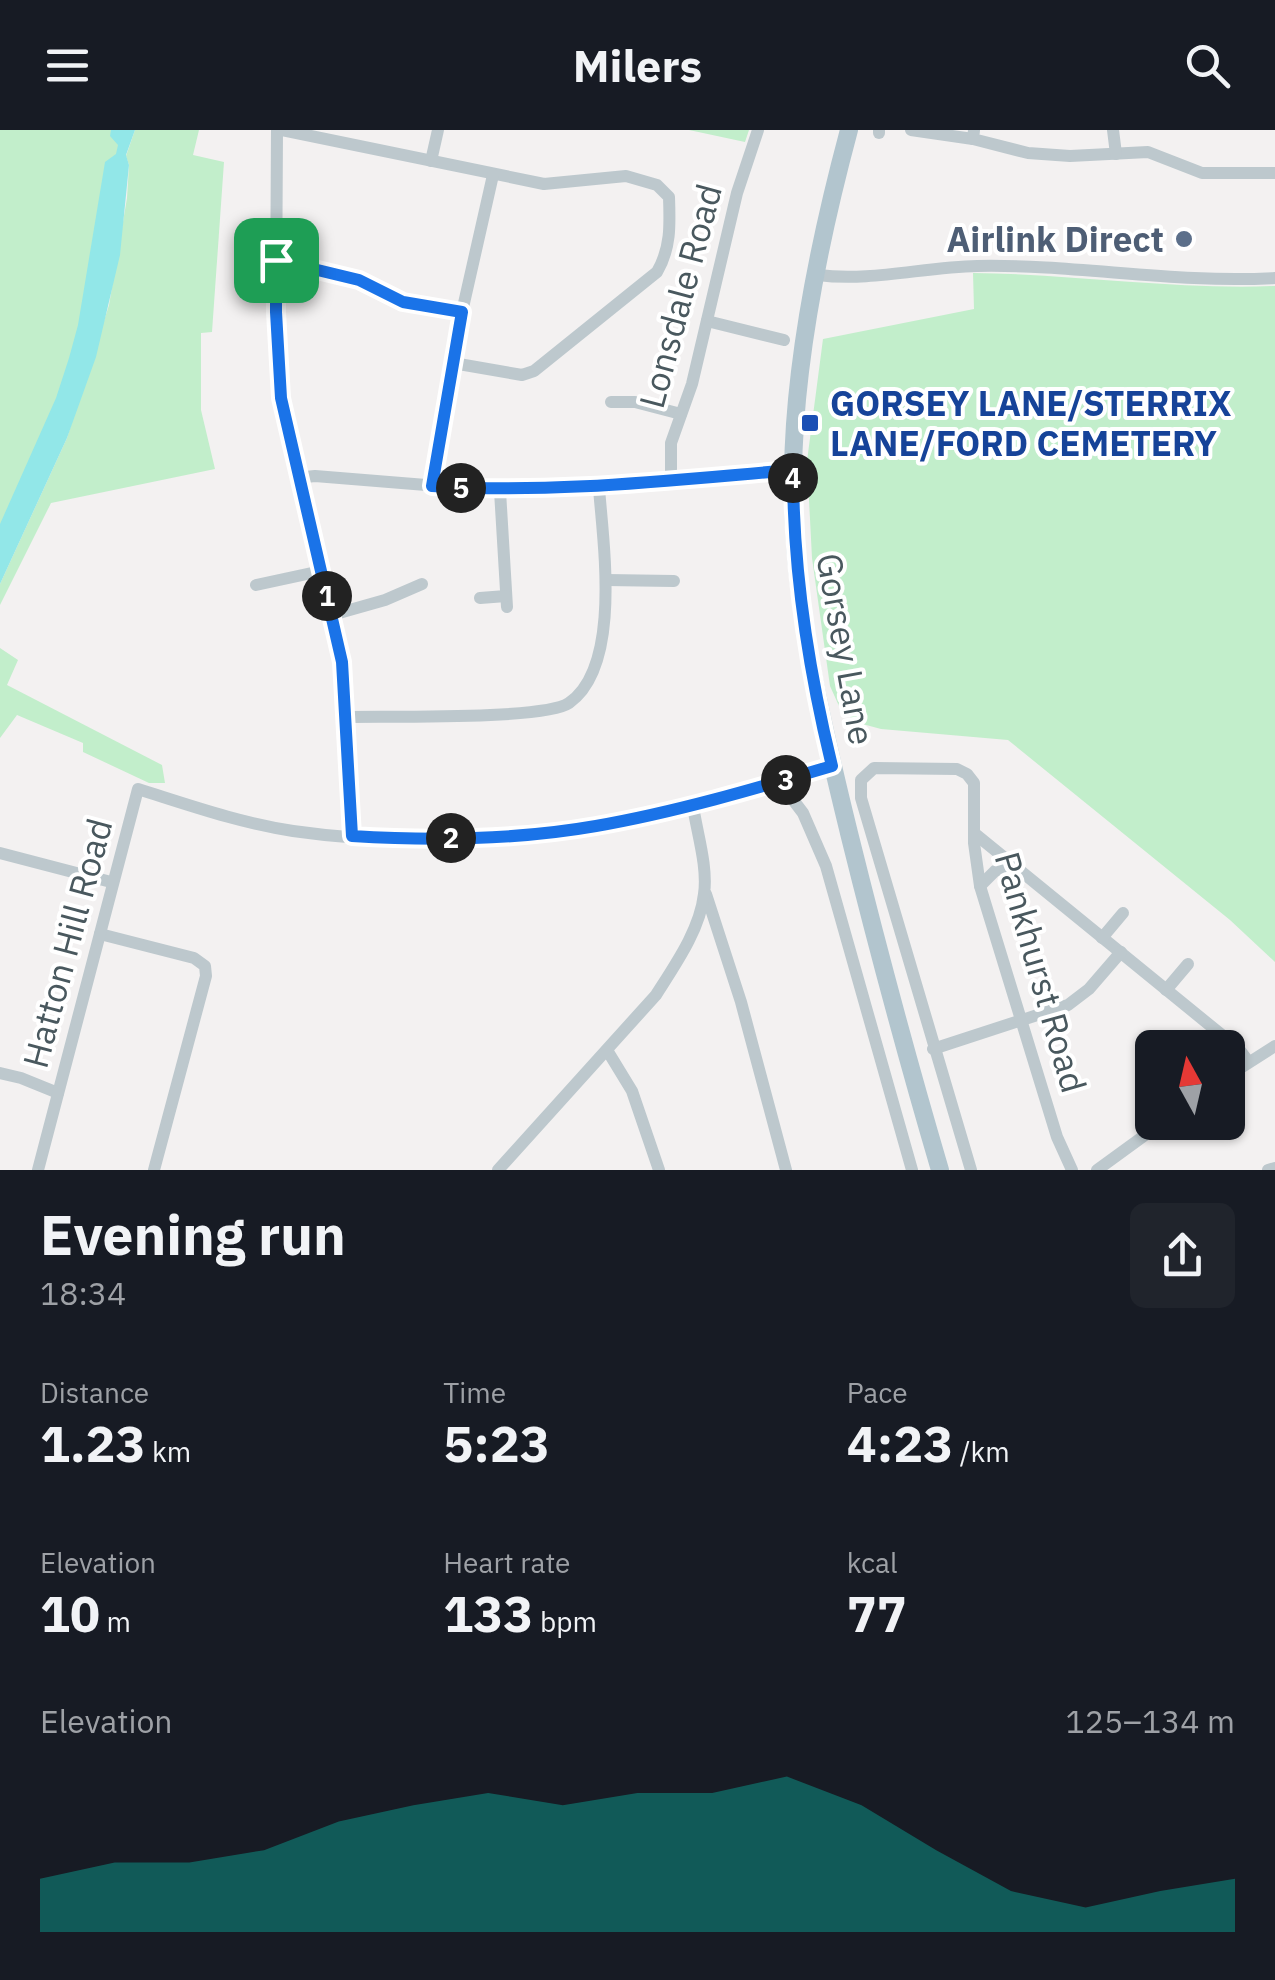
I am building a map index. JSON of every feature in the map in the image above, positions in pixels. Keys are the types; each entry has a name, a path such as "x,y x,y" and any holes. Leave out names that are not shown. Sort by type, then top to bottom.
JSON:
{"main road":[{"name":"Gorsey Lane","path":"850,130 818,275 799,393 793,470 800,604 832,766 895,1016 940,1170"}],"street":[{"path":"453,363 522,375 534,371 657,272 666,258 671,230 669,197 657,184 626,176 544,184 280,130 276,312 281,398 342,662 352,836 489,837 594,826 693,806 832,766"},
{"path":"431,161 438,130"},
{"name":"Lonsdale Road","path":"671,480 671,442 707,321 737,193 758,130"},
{"path":"911,130 974,134 1028,153 1148,152 1202,173 1275,173"},
{"path":"1114,130 1116,154"},
{"path":"432,486 462,312 493,175"},
{"path":"276,260 359,280 403,302 462,312"},
{"path":"818,275 850,277 976,266 1210,280 1275,278"},
{"path":"707,321 784,340"},
{"path":"611,402 635,402 681,414"},
{"path":"297,478 316,476 500,490 599,488 793,470"},
{"path":"346,717 532,712 566,706 588,683 596,660 606,580 599,488"},
{"path":"480,598 507,601 500,490"},
{"path":"256,584 321,572"},
{"path":"606,580 674,582"},
{"path":"332,615 422,584"},
{"name":"Pankhurst Road","path":"865,774 881,766 962,771 971,778 976,792 974,833 980,886 1057,1137 1072,1170"},
{"name":"Gorsey Lane","path":"865,774 860,785 861,798 971,1170"},
{"path":"775,783 804,813 826,866 912,1170"},
{"name":"Hatton Hill Road","path":"38,1170 138,790 291,830 352,836"},
{"path":"693,806 705,891 741,1002 786,1170"},
{"path":"974,833 1239,1049 1248,1062"},
{"path":"0,853 112,882"},
{"path":"980,886 995,871 1013,865"},
{"path":"502,1169 656,995 677,962 705,891"},
{"path":"1102,938 1123,913"},
{"path":"100,934 194,958 205,966 206,976 154,1170"},
{"path":"933,1049 1056,1010 1079,998 1121,952"},
{"path":"1166,990 1188,964"},
{"path":"1245,1064 1275,1046"},
{"path":"607,1050 632,1091 660,1170"},
{"path":"0,1074 58,1093"},
{"path":"1097,1170 1138,1140"}],"green space":[{"path":"0,130 125,130 89,334 0,553"},
{"path":"135,130 199,130 193,155 224,162 212,332 201,333 201,410 215,469 51,503 0,605 0,584 67,438 109,305 127,198 126,156"},
{"path":"689,130 749,130 745,142"},
{"path":"973,273 1199,286 1275,286 1275,962 1230,920 1008,740 881,729 855,722 839,706 830,686 812,558 807,461 823,339 974,309"},
{"path":"0,648 18,660 7,685 162,765 165,783 149,783 83,752 83,743 17,715 0,738"}],"water":[{"path":"111,130 135,130 126,155 129,165 120,255 96,357 67,438 0,584 0,524 56,398 78,325 105,162 116,154 118,145 110,136"}],"place":[{"name":"Airlink Direct","path":"1184,239"},
{"name":"GORSEY LANE/STERRIX LANE/FORD CEMETERY","path":"810,423"}],"route":[{"path":"276,260 359,280 403,302 462,312 432,486 500,490 599,488 793,470 800,604 832,766 693,806 594,826 489,837 352,836 342,662 281,398 276,260"}]}
